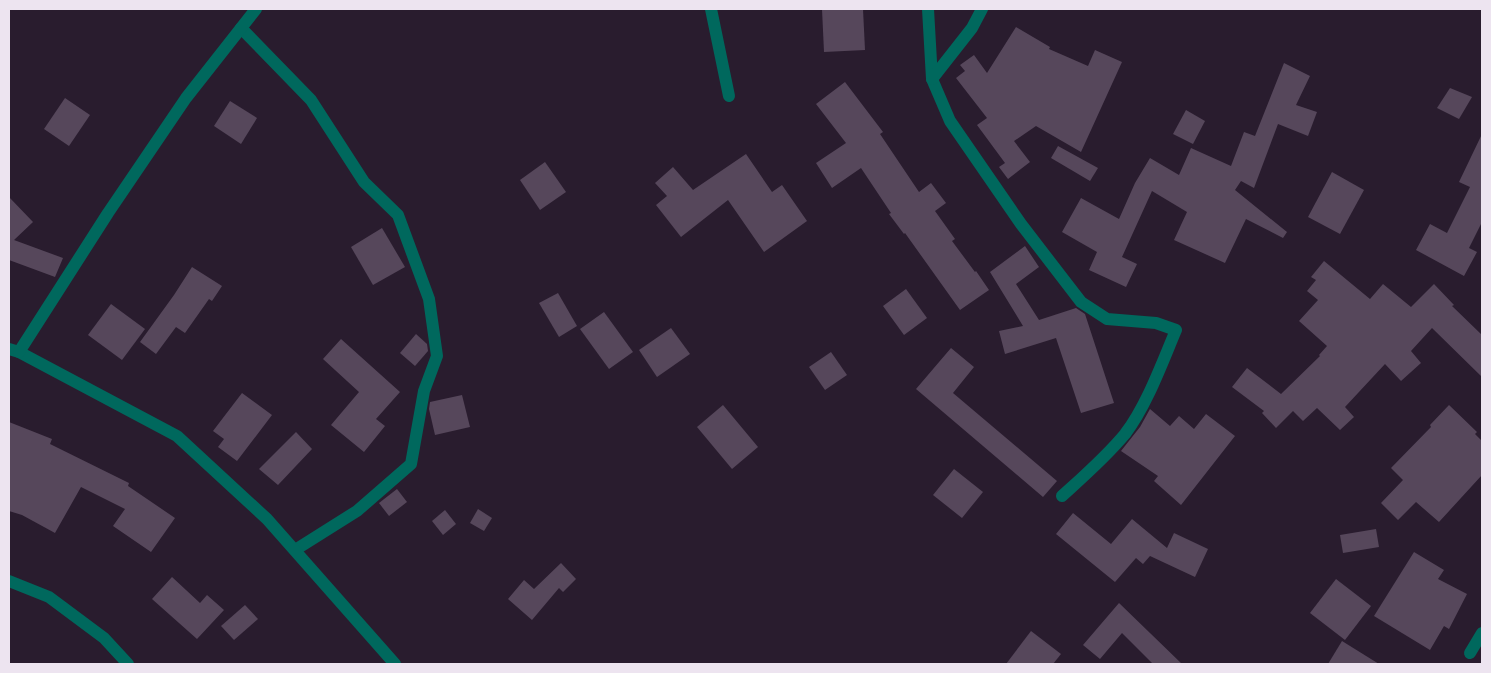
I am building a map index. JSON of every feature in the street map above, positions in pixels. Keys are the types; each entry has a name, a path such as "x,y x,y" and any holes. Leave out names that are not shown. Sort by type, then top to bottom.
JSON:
{"street":[{"path":"256,9 186,98 14,351 177,436 267,519 395,664"},
{"path":"711,9 729,96"},
{"path":"928,9 932,78 950,121 1021,224 1081,302 1107,319 1156,323 1176,330 1149,392 1126,432 1101,460 1062,496"},
{"path":"932,78 972,28 982,9"},
{"path":"241,28 311,100 364,182 398,215 429,299 437,356 424,391 411,464 357,511 295,550"},
{"path":"9,581 49,597 104,638 128,664"},
{"path":"1470,653 1482,633"}],"building":[{"path":"822,9 863,9 865,50 824,52"},
{"path":"1016,27 1050,47 1049,49 1088,66 1095,50 1122,62 1081,152 1036,126 1014,141 1030,162 1008,179 999,167 1005,163 977,125 987,118 956,78 965,71 960,65 974,55 987,73"},
{"path":"1284,63 1310,76 1296,105 1317,112 1308,136 1278,124 1254,188 1241,181 1235,190 1287,232 1283,238 1246,219 1225,263 1174,240 1187,212 1152,191 1122,257 1137,264 1126,287 1089,270 1097,252 1062,232 1081,198 1119,219 1135,183 1150,158 1179,175 1191,148 1231,166 1244,132 1255,136"},
{"path":"845,82 883,132 880,134 919,192 931,183 946,203 935,211 955,239 952,241 989,290 960,310 905,233 889,214 891,213 861,168 832,188 816,163 846,143 816,104"},
{"path":"1450,88 1472,97 1459,119 1437,108"},
{"path":"65,98 90,115 69,146 44,129"},
{"path":"230,101 257,118 241,144 214,126"},
{"path":"1186,110 1205,121 1193,144 1173,134"},
{"path":"1482,134 1482,222 1469,248 1477,252 1464,276 1416,250 1430,224 1447,233 1470,187 1459,182"},
{"path":"1058,146 1098,168 1090,181 1051,158"},
{"path":"746,154 772,192 782,185 807,221 764,252 728,200 681,237 656,205 667,196 655,183 673,167 693,190"},
{"path":"545,162 566,192 540,210 520,180"},
{"path":"1332,172 1364,190 1340,234 1308,217"},
{"path":"9,197 33,222 14,240 63,258 55,277 9,260"},
{"path":"382,228 405,267 373,285 351,247"},
{"path":"1025,246 1039,267 1016,284 1039,320 1076,308 1085,314 1114,403 1081,413 1056,338 1005,354 999,331 1023,326 990,272"},
{"path":"1324,261 1370,299 1383,284 1411,307 1434,284 1454,305 1452,306 1482,335 1482,377 1432,328 1411,351 1421,363 1401,381 1385,364 1345,407 1354,417 1340,430 1317,408 1303,421 1293,411 1276,428 1262,413 1264,411 1232,387 1247,368 1281,394 1320,356 1327,346 1299,321 1318,300 1307,291 1316,280 1311,277"},
{"path":"192,267 222,286 212,301 209,299 185,333 176,327 156,354 140,342"},
{"path":"906,289 927,318 904,335 883,306"},
{"path":"558,293 577,326 559,337 539,303"},
{"path":"111,304 145,329 122,360 88,335"},
{"path":"604,312 633,352 609,369 580,329"},
{"path":"671,328 690,354 657,377 639,350"},
{"path":"416,334 427,344 428,351 415,366 400,353"},
{"path":"341,339 400,392 376,419 385,426 364,452 331,425 359,392 323,359"},
{"path":"951,348 974,367 953,393 1057,481 1043,497 916,389"},
{"path":"831,352 847,375 825,390 809,367"},
{"path":"242,393 272,415 237,461 218,447 224,439 213,431"},
{"path":"462,395 470,427 435,435 429,409 430,402"},
{"path":"723,405 758,447 732,469 697,427"},
{"path":"1449,405 1477,432 1475,434 1482,441 1482,475 1439,522 1416,502 1398,520 1381,503 1403,480 1391,468 1431,427 1430,425"},
{"path":"1150,409 1170,426 1179,416 1194,429 1206,414 1235,436 1181,505 1154,481 1158,476 1121,451 1140,427"},
{"path":"9,422 52,439 50,444 129,483 128,486 175,518 151,552 113,526 125,509 81,487 55,533 22,515 9,511"},
{"path":"296,432 312,449 278,485 259,469"},
{"path":"954,469 983,492 962,518 933,495"},
{"path":"397,489 407,502 389,516 379,503"},
{"path":"478,509 492,518 484,531 470,523"},
{"path":"445,510 456,524 443,535 432,521"},
{"path":"1073,513 1111,544 1132,519 1167,548 1174,533 1208,549 1195,577 1150,556 1143,564 1136,558 1115,582 1056,534"},
{"path":"1376,529 1379,547 1343,553 1340,535"},
{"path":"1414,552 1444,570 1438,579 1467,594 1449,629 1444,626 1430,650 1374,616"},
{"path":"561,563 576,579 563,592 559,588 532,620 508,599 524,580 534,589"},
{"path":"172,577 200,603 207,595 224,610 197,639 152,599"},
{"path":"1336,579 1371,606 1345,640 1310,613"},
{"path":"1119,603 1182,664 1153,664 1122,633 1100,659 1083,645"},
{"path":"245,605 258,619 234,640 221,626"},
{"path":"1031,631 1061,654 1053,664 1006,664"},
{"path":"1342,641 1379,664 1328,664"}]}
